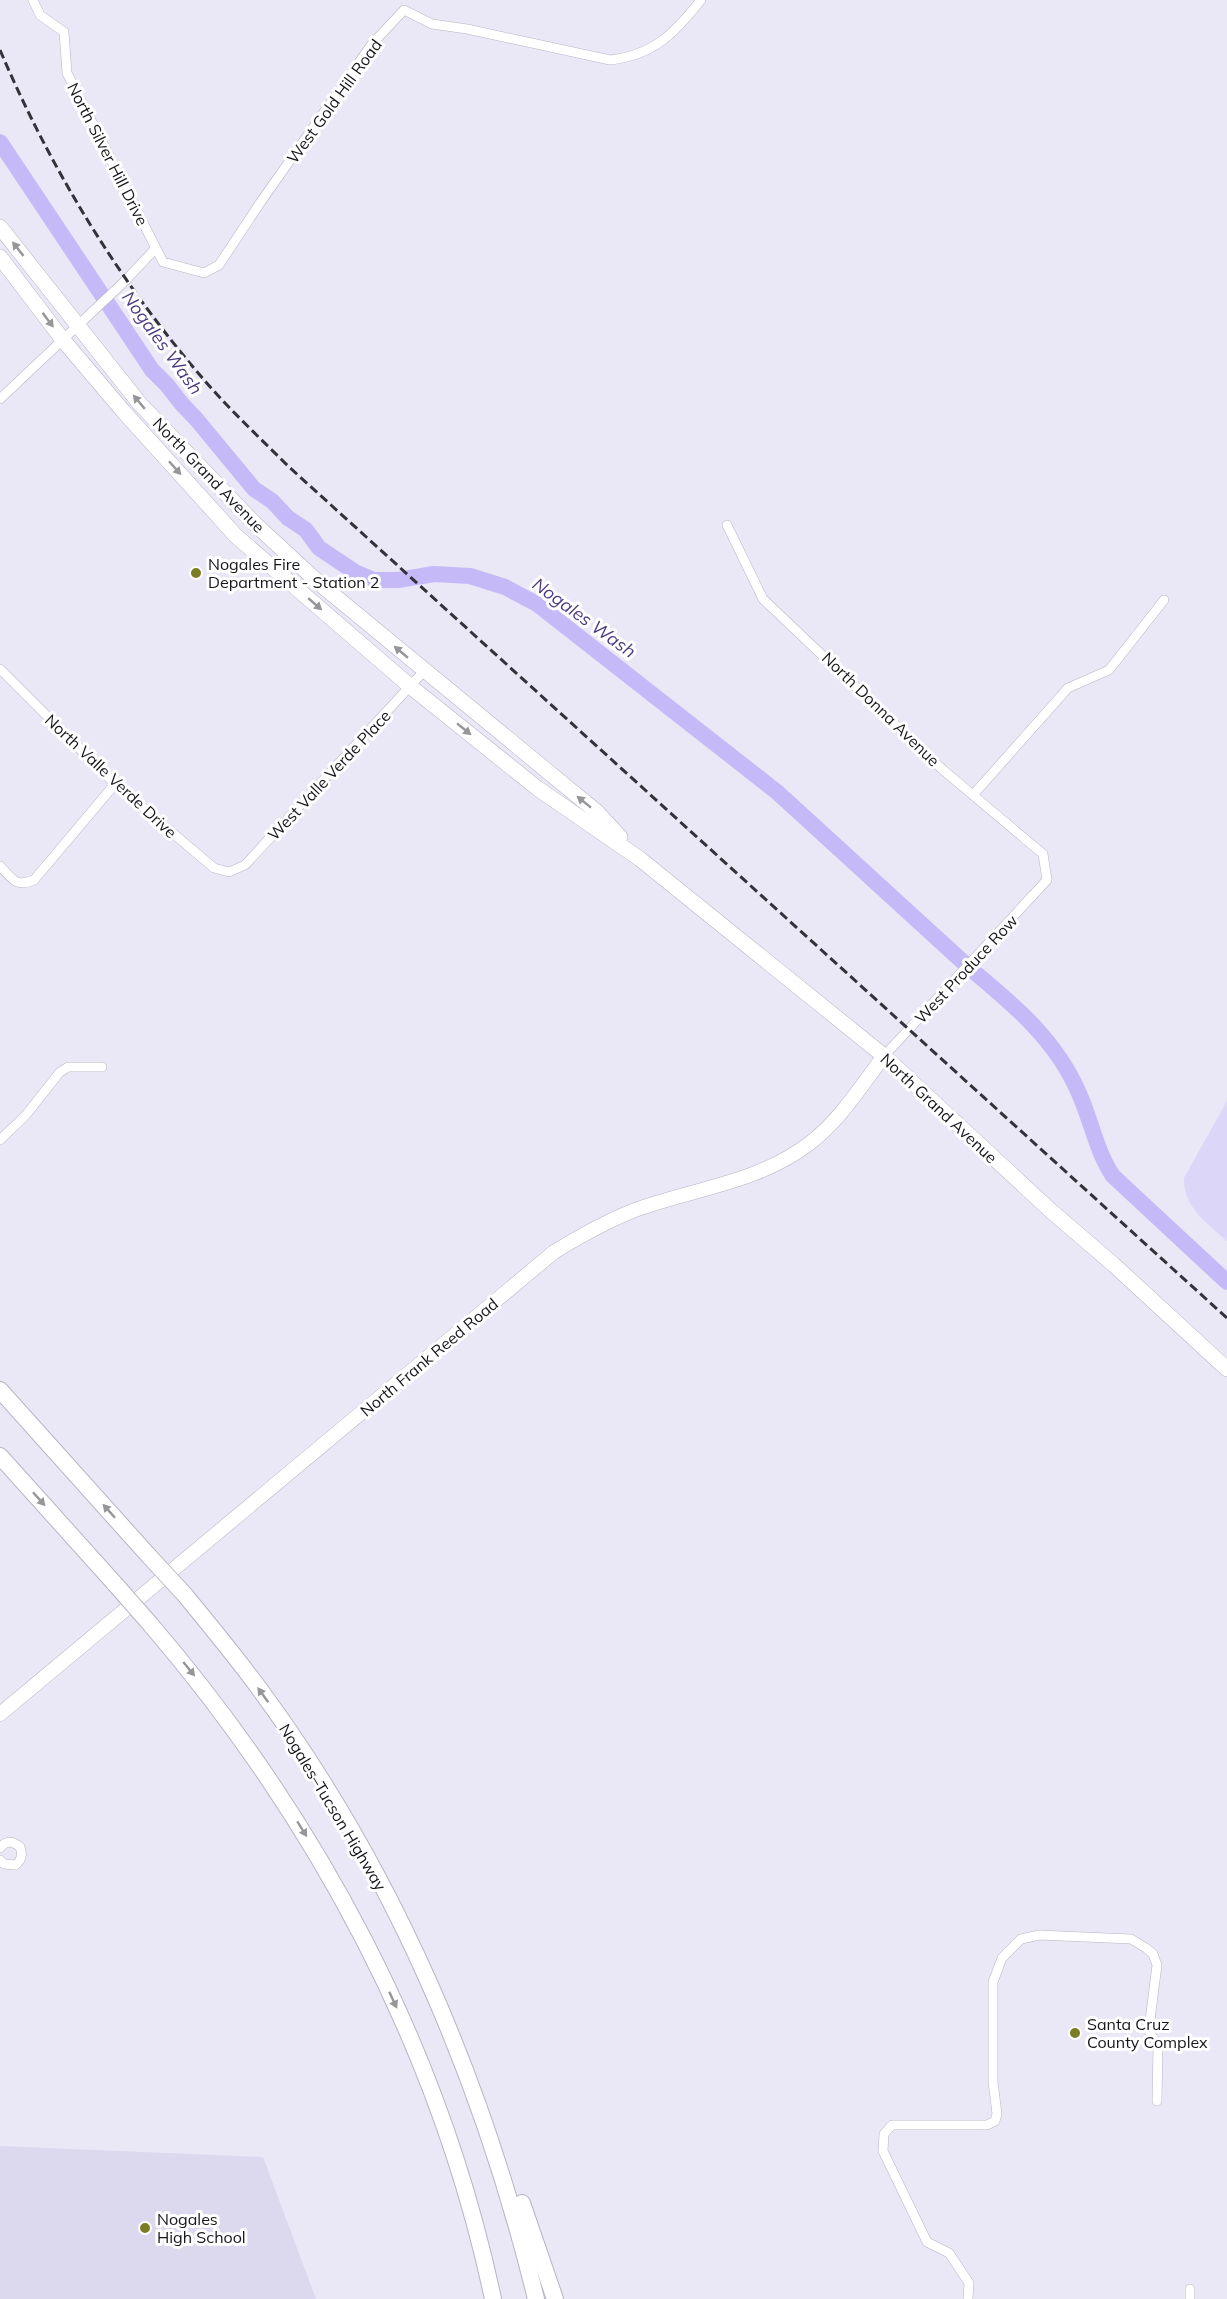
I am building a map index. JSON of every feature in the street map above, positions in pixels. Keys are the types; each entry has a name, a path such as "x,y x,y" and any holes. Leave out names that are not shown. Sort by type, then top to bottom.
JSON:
{"highway":[{"name":"Nogales–Tucson Highway","path":"0,1390 185,1596 261,1692 348,1825 424,1971 455,2044 495,2153 518,2228 536,2299"},
{"path":"0,1456 151,1625 226,1716 323,1863 350,1912 410,2035 451,2146 493,2299"},
{"path":"348,1825 411,1935 443,1998 491,2114 555,2299"},
{"path":"468,2202 485,2299"}],"main road":[{"name":"North Grand Avenue","path":"0,227 140,404 255,524 320,584 597,812 640,859"},
{"name":"North Grand Avenue","path":"0,257 63,340 123,411 236,536 411,687 537,788 640,859 884,1056 1050,1210 1114,1265 1227,1369"}],"street":[{"name":"North Silver Hill Drive","path":"33,0 40,15 64,32 67,73 155,249"},
{"name":"West Gold Hill Road","path":"155,249 163,262 204,273 219,266 260,203 372,44 404,10 432,24 467,29 610,60 631,57 651,49 680,27 701,0"},
{"path":"0,399 117,289 155,249"},
{"name":"North Donna Avenue","path":"727,525 764,599 942,769 1043,854 1047,880"},
{"path":"973,795 1068,688 1109,670 1164,600"},
{"name":"North Valle Verde Drive","path":"0,669 115,784 214,868 229,872"},
{"name":"West Valle Verde Place","path":"229,872 245,865 424,671"},
{"path":"0,866 15,882 24,884 34,880 115,784"},
{"name":"West Produce Row","path":"884,1056 1047,880"},
{"name":"North Frank Reed Road","path":"0,1713 554,1252 586,1232 634,1211 747,1178 780,1163 810,1143 838,1116 884,1056"},
{"path":"0,1140 25,1116 60,1072 68,1067 102,1067"},
{"path":"0,1848 10,1842 20,1846 22,1852 19,1862 15,1865 4,1864 0,1860"},
{"path":"968,2299 969,2283 950,2253 927,2242 884,2151 884,2134 892,2126 987,2125 994,2121 997,2114 993,2082 993,1982 1002,1958 1021,1939 1039,1935 1131,1939 1153,1954 1157,1965 1149,2028 1150,2034 1158,2044 1157,2101"}],"shaded area":[{"path":"1227,1101 1227,1241 1204,1221 1192,1206 1187,1198 1184,1178"},
{"name":"Nogales High School","path":"0,2146 263,2157 316,2299 0,2299"}],"waterway":[{"name":"Nogales Wash","path":"0,142 152,370 254,489 306,530 319,548 355,572 374,580 398,580 434,574 470,576 505,587 537,604 777,792 963,962"},
{"name":"Nogales Wash","path":"972,970 1018,1010 1058,1055 1078,1091 1102,1156 1113,1176 1227,1282"}],"railway":[{"path":"0,50 20,95 65,182 116,265 174,344 235,414 288,466 1227,1318"}],"place":[{"name":"Nogales Fire Department - Station 2","path":"196,573"},
{"name":"Santa Cruz County Complex","path":"1075,2033"},
{"name":"Nogales High School","path":"145,2228"}]}
